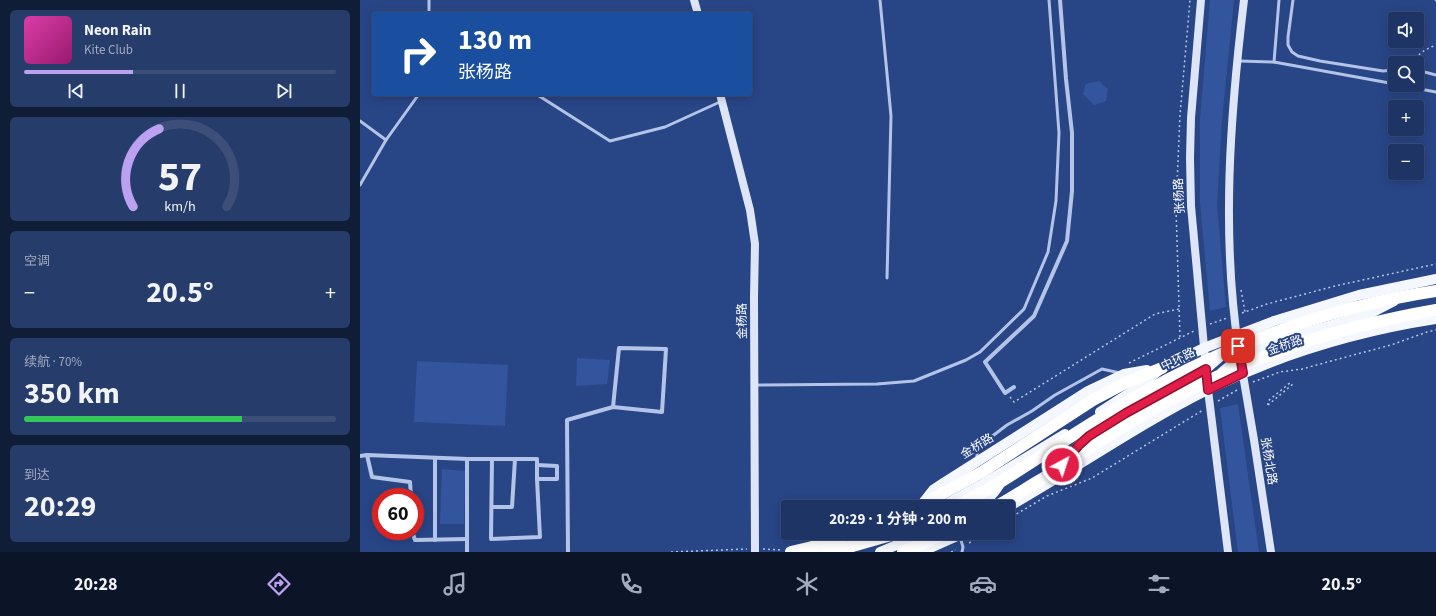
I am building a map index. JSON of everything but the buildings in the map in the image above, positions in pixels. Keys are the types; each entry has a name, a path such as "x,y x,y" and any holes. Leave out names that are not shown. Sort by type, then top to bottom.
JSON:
{"highway":[{"name":"中环路","path":"961,500 992,487 1102,416 1161,383 1219,355 1279,330 1342,310 1404,296 1434,283"},
{"path":"1006,500 1168,401 1225,373 1285,350 1347,329 1410,314 1436,310"},
{"path":"932,500 982,472 1093,400 1127,382 1162,368"},
{"path":"791,552 834,540"},
{"path":"826,552 873,540"},
{"path":"847,552 885,540"},
{"path":"903,552 930,540"}],"main road":[{"path":"694,0 697,12"},
{"name":"张杨路","path":"1201,0 1190,118 1190,158 1191,206 1208,390"},
{"path":"1243,373 1231,287 1229,207 1232,121 1244,0"},
{"name":"金杨路","path":"721,98 746,195 755,244 755,552"},
{"path":"1228,552 1208,390 1224,369 1248,353 1291,337 1369,314 1434,283"},
{"name":"金桥路","path":"957,500 1101,412 1134,390 1162,368 1204,348 1274,321 1359,295 1434,283"},
{"name":"金桥路","path":"1015,503 1169,410 1243,373 1299,353 1348,338 1410,323 1436,319"},
{"path":"1046,484 1079,445 1089,436 1126,413 1206,369 1222,356 1237,336"},
{"name":"金桥路","path":"924,500 933,490 1088,391 1124,374 1162,368"},
{"name":"张杨北路","path":"1243,373 1271,552"},
{"path":"986,500 996,492 1009,468"},
{"path":"817,552 855,540"},
{"path":"880,552 908,540"},
{"path":"921,552 948,540"}],"street":[{"path":"1014,387 1006,393 985,362 1034,316 1067,241 1072,191 1072,133 1060,0"},
{"path":"568,552 567,420 613,407 662,412 666,349 619,348 613,407"},
{"path":"367,455 372,477 410,482 410,488"},
{"path":"360,456 537,459 540,537 491,539 492,459"},
{"path":"435,458 435,540"},
{"path":"467,459 467,552"},
{"path":"492,507 512,507 515,459"},
{"path":"537,465 557,466 557,478 537,479"},
{"path":"424,540 467,539"}],"lane":[{"path":"429,0 429,12"},
{"path":"880,0 891,116 887,278"},
{"path":"755,385 876,384 914,381 966,360 980,352 1024,309 1048,252 1056,201 1059,133 1049,0"},
{"path":"1274,62 1279,0"},
{"path":"1293,0 1288,37 1288,45 1292,52 1298,56 1320,61 1388,70"},
{"path":"1237,60 1274,62 1388,83"},
{"path":"1424,72 1436,75"},
{"path":"1424,90 1436,92"},
{"path":"360,185 386,140 418,96"},
{"path":"539,96 610,141 665,127 721,98"},
{"path":"360,121 386,140"},
{"path":"977,462 978,447 1055,395 1102,368 1114,370 1124,374"},
{"path":"962,540 962,552"}],"path":[{"path":"1180,337 1176,209 1180,115 1190,0"},
{"path":"1417,56 1422,51 1436,45"},
{"path":"1006,393 1014,402 1155,314 1180,309"},
{"path":"1291,382 1268,401 1268,405 1293,384"}],"shaded area":[{"path":"1210,0 1234,0 1222,120 1217,205 1226,307 1210,311 1200,203 1200,119"},
{"path":"1099,81 1108,89 1106,101 1094,105 1083,94 1086,84"},
{"path":"577,358 610,360 607,384 576,386"},
{"path":"417,361 508,365 505,426 414,422"},
{"path":"1238,404 1259,552 1238,552 1220,408"},
{"path":"442,469 465,471 464,524 440,524"}],"route":[{"path":"1062,465 1089,436 1126,413 1206,369 1208,390 1243,373 1238,346"}]}
